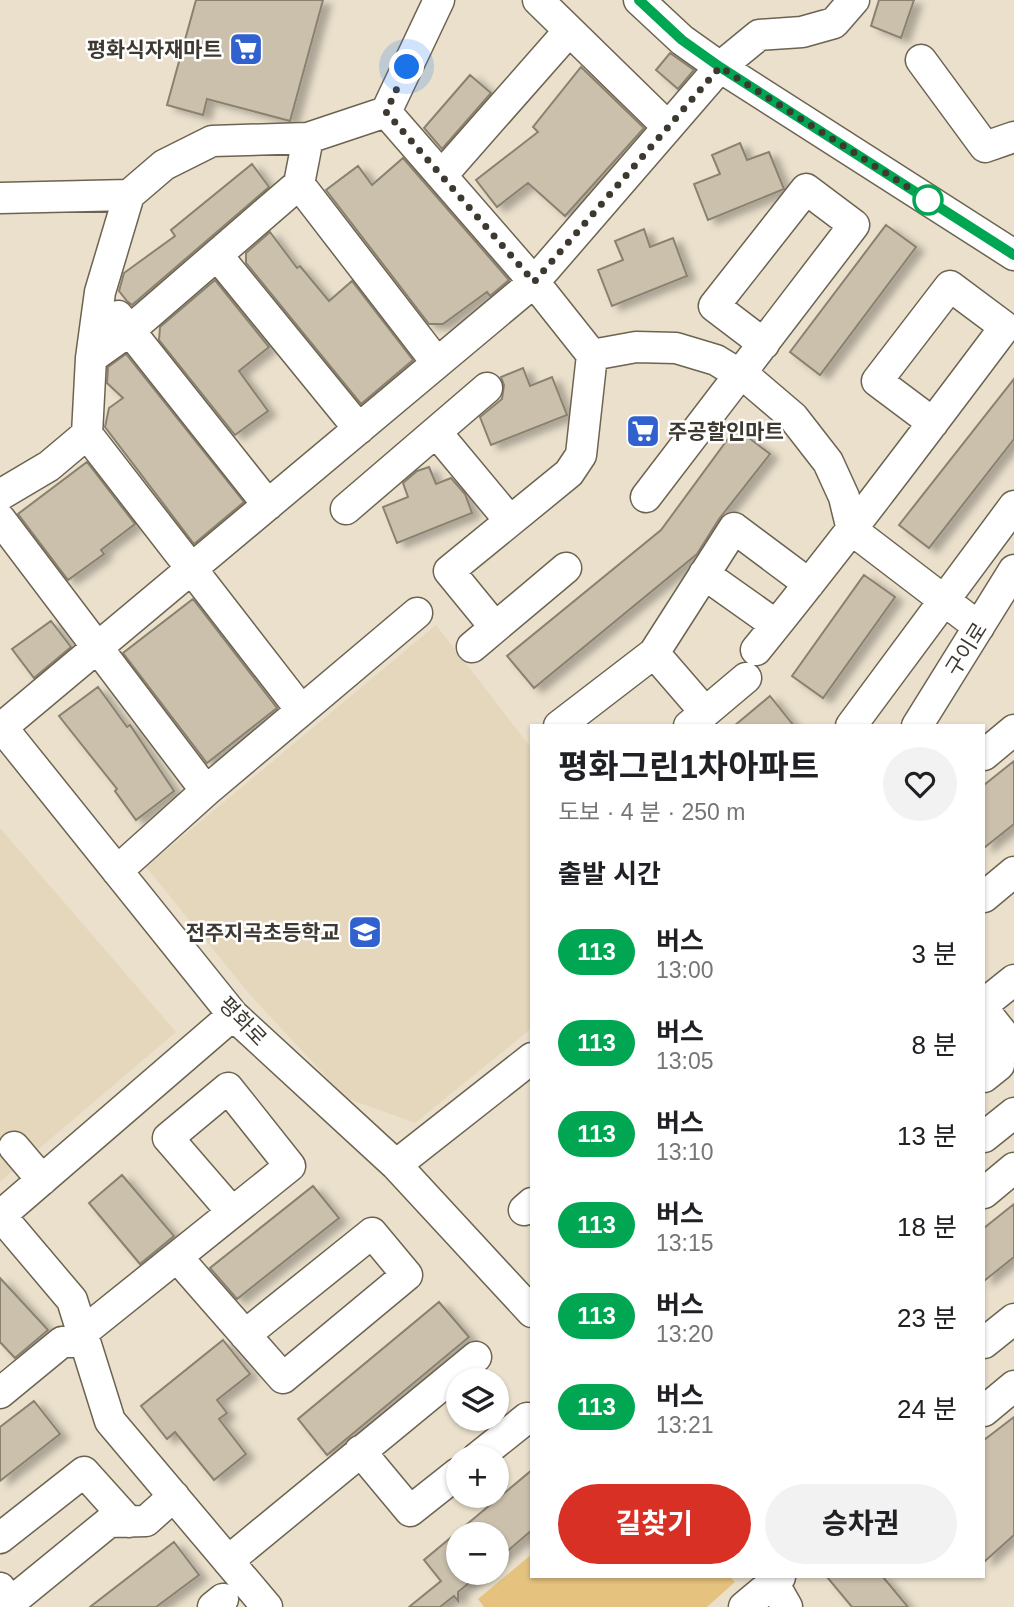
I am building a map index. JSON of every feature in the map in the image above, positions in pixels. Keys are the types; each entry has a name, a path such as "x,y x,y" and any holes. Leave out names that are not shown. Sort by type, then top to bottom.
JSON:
{"street":[{"path":"301,710 87,434 91,358 100,292 129,195 164,165 212,141 308,138 386,112 439,0"},
{"path":"538,0 668,127"},
{"path":"639,0 682,40 720,67 1014,255"},
{"path":"1,727 534,282 720,67 759,35 802,32 834,23 854,0"},
{"path":"443,174 568,32"},
{"path":"921,60 985,147 1014,137"},
{"path":"386,112 443,174 592,355 580,455 569,473 449,571 494,626"},
{"path":"91,358 129,331 299,184 308,138"},
{"path":"299,184 437,363"},
{"path":"646,497 764,344 853,225 806,189 714,306 764,344"},
{"path":"0,198 129,195"},
{"path":"217,255 359,429"},
{"path":"654,653 697,719 751,664 776,625 852,530 933,423 1005,327 950,286 877,381 933,423"},
{"path":"100,292 268,505"},
{"path":"592,355 636,347 676,348 716,360 740,375 793,417 828,462 844,497 852,530 979,627"},
{"path":"346,509 488,388"},
{"path":"436,432 510,521"},
{"path":"0,495 49,466 87,434"},
{"path":"852,724 1014,506"},
{"path":"0,519 206,791"},
{"path":"562,724 654,653 734,528 809,584"},
{"path":"472,647 566,568"},
{"name":"구이로","path":"918,724 1014,570"},
{"path":"704,574 776,625"},
{"path":"117,872 206,791 417,613"},
{"name":"평화로","path":"1,727 233,1014 396,1165 530,1310"},
{"path":"985,754 1014,730"},
{"path":"985,896 1014,872"},
{"path":"1014,980 986,1005 1014,1048"},
{"path":"233,1014 0,1215 72,1300 110,1421 267,1607"},
{"path":"985,1047 999,1065 985,1076"},
{"path":"396,1165 530,1060"},
{"path":"985,1136 1014,1113"},
{"path":"14,1147 42,1180"},
{"path":"985,1192 1014,1168"},
{"path":"0,1393 62,1342 84,1337 232,1212"},
{"path":"177,1257 245,1335 283,1378 407,1275 372,1233 245,1335"},
{"path":"985,1342 1014,1319"},
{"path":"228,1560 476,1357"},
{"path":"985,1410 1014,1386"},
{"path":"493,1445 527,1418"},
{"path":"360,1451 410,1511 446,1482"},
{"path":"0,1538 84,1472 128,1522"},
{"path":"0,1588 11,1602 109,1522 146,1521 174,1496"},
{"path":"744,1607 778,1585"}],"shaded area":[{"name":"전주지곡초등학교","path":"436,625 530,746 530,1030 415,1123 346,1098 251,996 146,867"},
{"path":"0,828 176,1032 0,1182"},
{"path":"530,1556 530,1578 731,1578 735,1582 707,1607 484,1607 478,1599 495,1585 509,1585 509,1573"}],"building":[{"name":"평화식자재마트","path":"196,0 323,0 290,121 207,99 203,115 167,105"},
{"path":"879,0 914,0 901,38 871,26"},
{"path":"670,53 694,70 678,89 656,70"},
{"path":"581,67 644,128 565,216 528,183 497,207 476,180 538,132 533,127"},
{"path":"470,75 491,93 442,149 424,128"},
{"path":"740,143 747,160 769,152 784,189 708,220 694,184 720,174 712,155"},
{"path":"403,158 509,280 490,296 487,292 443,324 429,324 326,190 358,166 372,185"},
{"path":"252,164 269,187 132,305 127,301 119,291 124,273 175,236 171,230"},
{"path":"886,225 916,247 820,375 790,352"},
{"path":"644,229 650,247 673,238 687,276 612,306 598,270 623,260 615,241"},
{"path":"270,232 297,268 300,266 329,301 352,281 413,360 361,404 246,263 246,253"},
{"path":"215,280 269,347 239,371 268,411 235,435 159,340 160,327"},
{"path":"126,354 244,502 194,544 105,427 109,408 123,398 107,383 108,367"},
{"path":"523,368 530,386 552,377 567,415 491,445 480,417 502,399 504,385 501,377"},
{"path":"1014,379 1014,439 929,548 899,525"},
{"path":"736,428 770,454 719,519 697,554 534,688 507,656 661,530"},
{"path":"87,462 135,524 101,550 104,554 68,580 18,514"},
{"path":"429,467 436,484 451,478 465,494 472,513 397,543 383,507 408,497 403,483 417,471"},
{"path":"864,575 895,597 823,698 792,676"},
{"path":"193,599 277,708 207,763 123,653"},
{"path":"51,621 71,647 34,678 12,649"},
{"path":"98,687 127,727 130,725 174,791 136,820 115,791 117,789 59,716"},
{"path":"770,696 792,724 736,724"},
{"path":"1014,761 1014,824 985,847 985,784"},
{"path":"122,1175 174,1236 140,1264 89,1203"},
{"path":"313,1186 339,1218 237,1299 210,1268"},
{"path":"1014,1204 1014,1257 985,1280 985,1227"},
{"path":"0,1278 48,1330 15,1358 0,1342"},
{"path":"439,1302 469,1337 327,1455 298,1419"},
{"path":"223,1340 250,1374 217,1400 227,1413 219,1419 246,1454 214,1480 175,1432 167,1439 141,1406"},
{"path":"34,1401 60,1434 0,1481 0,1427"},
{"path":"1014,1417 1014,1535 985,1561 985,1439"},
{"path":"530,1472 530,1532 509,1550 509,1522 470,1522 486,1508 509,1508 509,1489"},
{"path":"174,1542 199,1575 156,1607 90,1607"},
{"path":"446,1542 446,1585 466,1585 458,1592 458,1601 454,1596 440,1607 409,1607 441,1581 424,1560"},
{"path":"828,1578 884,1578 908,1607 852,1607"}],"bus line":[{"name":"113","path":"639,0 682,40 720,67 1014,255"}],"place":[{"name":"평화식자재마트","path":"246,49"},
{"name":"주공할인마트","path":"643,431"},
{"name":"전주지곡초등학교","path":"365,932"}],"route":[{"path":"407,67 386,112 443,174 534,282 720,67 928,200"}]}
